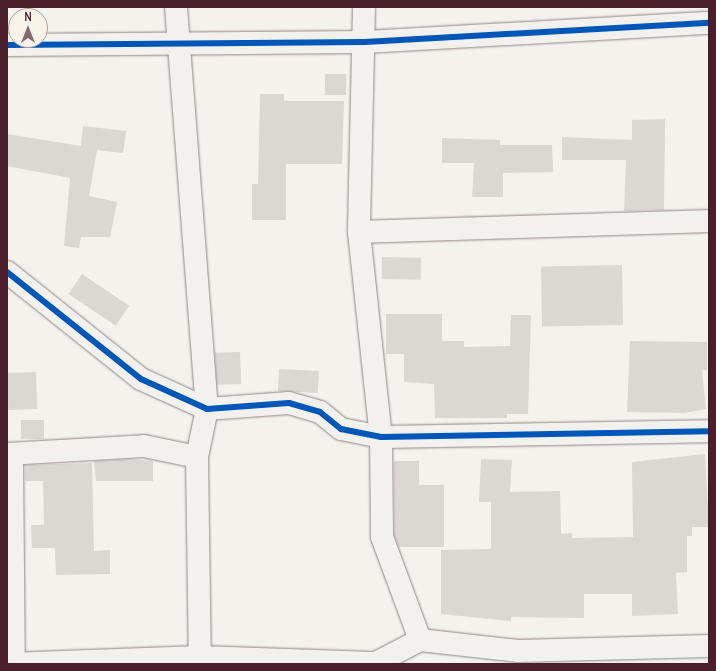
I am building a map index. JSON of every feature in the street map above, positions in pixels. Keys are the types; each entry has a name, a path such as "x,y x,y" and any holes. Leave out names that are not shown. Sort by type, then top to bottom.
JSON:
{"street":[{"path":"176,7 207,409 196,457 200,661"},
{"path":"364,7 366,42 360,232 381,437 382,537 420,640"},
{"path":"7,44 366,42 709,23"},
{"path":"360,232 709,221"},
{"path":"7,272 141,380 207,409 288,403 320,412 341,429 381,437 709,431"},
{"path":"14,664 10,454 144,446 196,457"},
{"path":"7,664 200,661 374,664 420,640 518,651 709,646"}],"building":[{"path":"325,74 346,74 346,95 325,95"},
{"path":"260,94 284,94 284,101 344,101 342,164 286,164 286,220 252,220 252,184 258,184"},
{"path":"665,119 664,210 624,211 626,160 562,160 562,137 632,140 632,120"},
{"path":"83,126 126,131 123,153 97,150 89,196 117,202 110,237 81,237 79,248 64,246 70,178 7,166 7,134 81,146"},
{"path":"442,138 500,140 500,145 552,145 553,172 503,173 503,197 472,197 474,163 442,163"},
{"path":"382,257 421,258 421,280 382,279"},
{"path":"622,265 623,325 542,326 541,266"},
{"path":"82,274 129,306 116,326 69,294"},
{"path":"386,314 442,314 442,341 464,341 464,347 510,346 511,315 531,315 528,414 507,414 507,418 435,418 434,384 404,382 404,354 386,354"},
{"path":"630,341 707,342 707,370 702,370 706,409 684,413 627,412"},
{"path":"240,352 241,384 216,385 215,353"},
{"path":"279,369 319,371 318,393 278,391"},
{"path":"36,372 37,409 8,410 7,373"},
{"path":"21,420 44,420 44,439 21,439"},
{"path":"705,454 709,527 692,527 692,536 687,536 687,572 676,573 678,614 632,616 632,594 584,594 584,618 511,617 511,621 441,614 441,550 491,549 491,502 479,502 481,459 512,460 510,492 560,491 561,534 572,533 572,538 633,537 632,462"},
{"path":"131,459 153,461 153,481 96,481 94,461"},
{"path":"394,461 419,461 419,485 444,485 444,547 399,547 394,535"},
{"path":"92,463 94,551 110,550 110,574 56,575 55,548 32,548 31,525 44,525 43,481 25,481 25,465"}],"cycle path":[{"path":"7,45 365,42 709,23"},
{"path":"7,272 141,379 207,409 289,403 320,412 341,429 381,437 709,431"}]}
